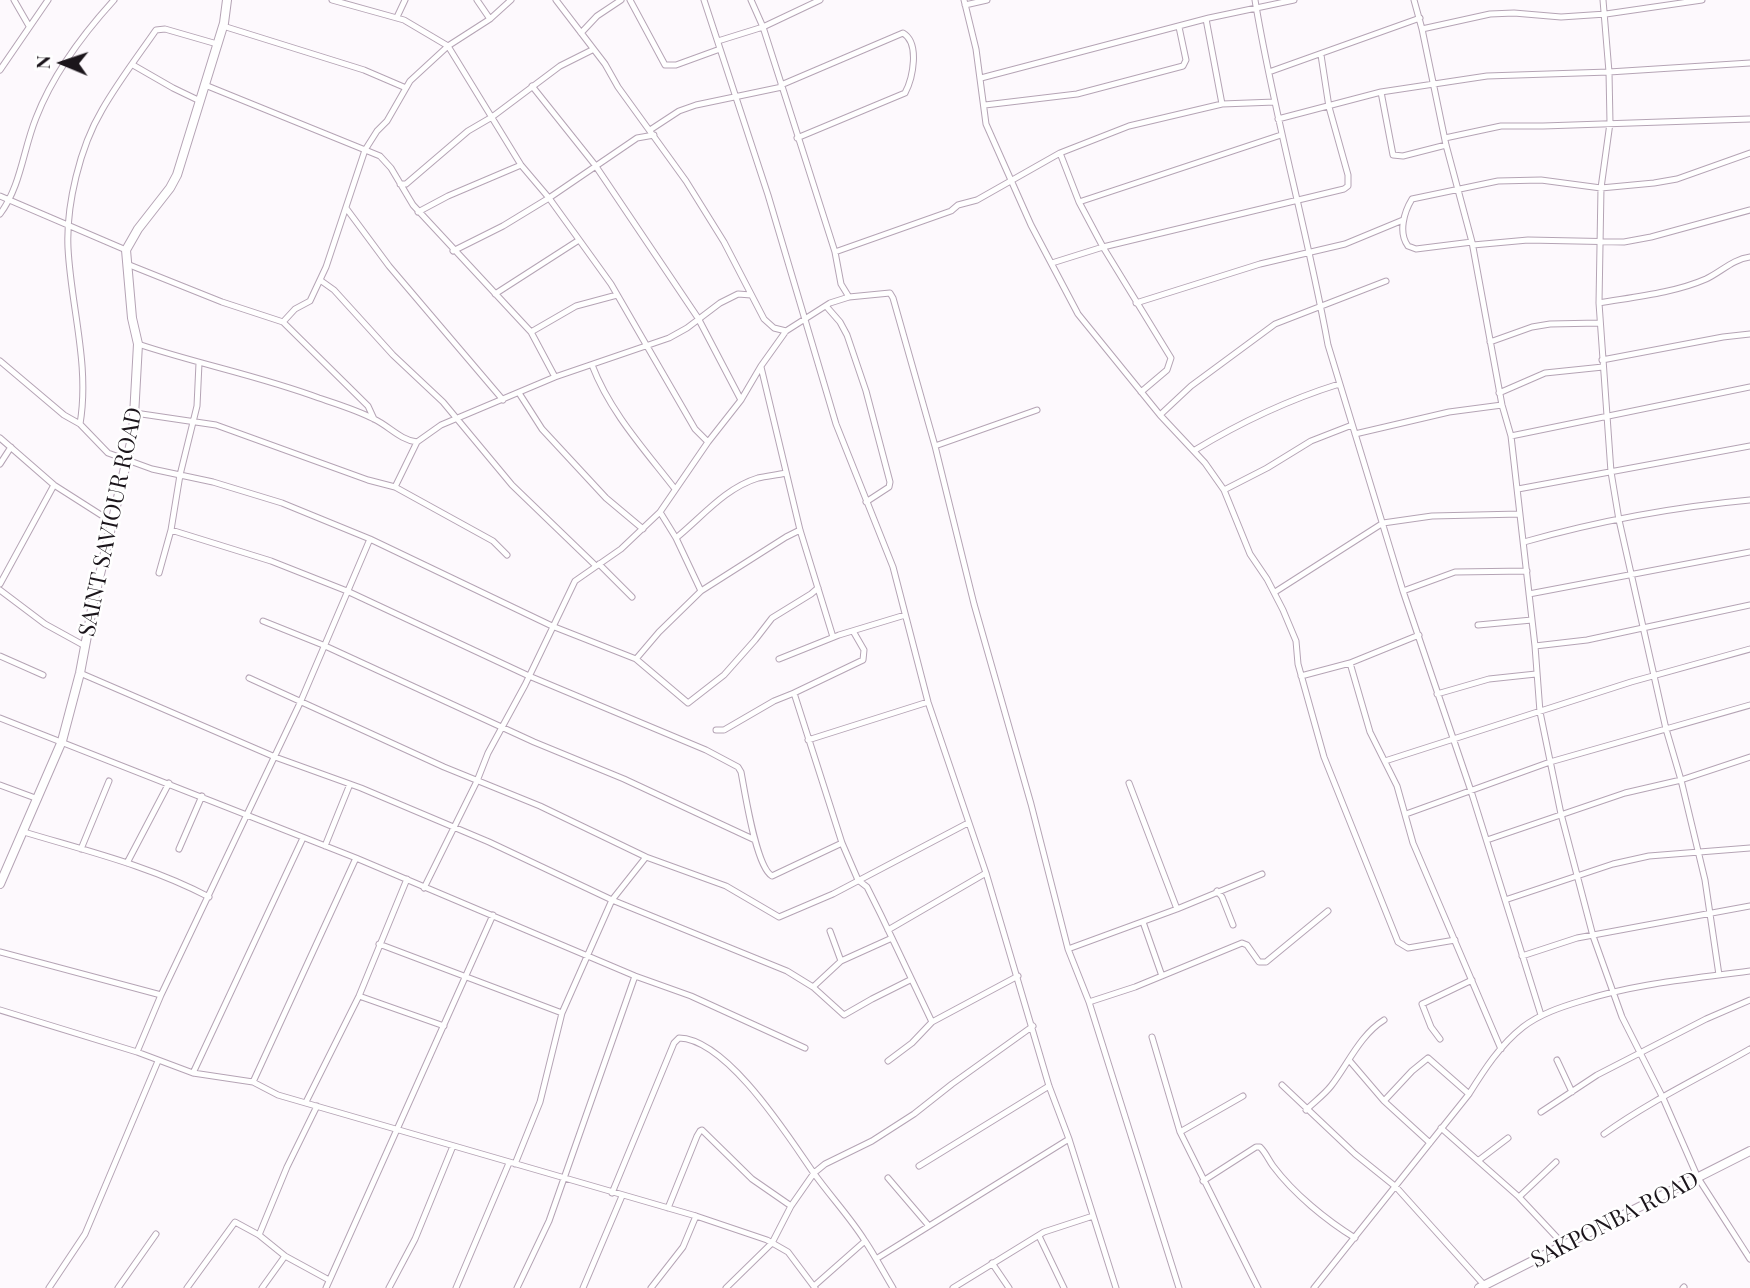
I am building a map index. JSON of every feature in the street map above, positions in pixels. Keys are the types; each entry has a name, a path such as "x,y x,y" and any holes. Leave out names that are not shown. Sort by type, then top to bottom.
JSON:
{"street":[{"path":"14,0 29,26"},
{"path":"0,70 48,0"},
{"path":"0,214 11,200 36,117 65,61 114,0"},
{"path":"0,196 126,250 177,175 218,44 227,0"},
{"path":"331,0 344,1 397,17 448,46 521,165 549,198 617,295 695,429 708,442"},
{"path":"397,17 405,0"},
{"path":"477,0 490,19"},
{"path":"283,322 295,309 310,301 320,280 365,150 387,121 406,88 418,72 448,46 490,19 511,0"},
{"path":"556,0 705,210 764,319 774,328 779,340"},
{"path":"581,33 597,16 621,0"},
{"path":"630,0 666,65 677,65 720,49"},
{"path":"704,0 737,97 836,424 893,566 928,702 986,873 1049,1086 1069,1139 1115,1288"},
{"path":"751,0 782,86 835,252 841,284 849,297"},
{"path":"718,41 762,27 820,0"},
{"path":"987,0 964,3 981,78 986,124 1010,180 1078,314 1160,415 1195,450 1224,490 1250,554 1275,592 1296,641 1301,676 1324,757 1398,942 1408,948 1455,940"},
{"path":"1255,0 1281,135 1328,345 1403,591 1471,790 1541,1015"},
{"path":"981,78 1041,60 1294,0"},
{"path":"1414,0 1445,142 1460,190 1499,393 1511,436 1540,712 1561,814 1593,936 1611,991 1698,1178 1750,1259"},
{"path":"1603,0 1606,14 1610,122 1601,188 1599,303 1611,472 1642,627 1698,852 1711,914 1719,975"},
{"path":"1422,29 1490,14 1561,17 1606,14 1702,0"},
{"path":"1269,72 1420,18"},
{"path":"1206,19 1223,104"},
{"path":"223,26 364,70 406,88"},
{"path":"985,105 1077,94 1183,66 1186,60 1179,27"},
{"path":"80,424 82,367 68,248 79,168 88,140 102,110 158,29 218,44"},
{"path":"453,251 503,226 549,198 637,138 652,132 679,111 782,86 903,33 910,39 913,50 911,74 905,93 797,138"},
{"path":"400,184 406,184 468,131 492,117 560,66 592,50"},
{"path":"1052,263 1103,247 1348,186 1349,175 1329,107 1321,55"},
{"path":"1278,119 1381,92 1498,75 1609,72 1750,63"},
{"path":"133,65 173,89 200,101"},
{"path":"205,85 380,156 391,168 405,196 418,212 531,332 555,377"},
{"path":"532,86 595,165 698,318 741,400"},
{"path":"1381,92 1393,155 1403,156 1501,126 1750,119"},
{"path":"835,252 951,211 958,205 978,200 1060,153 1129,126 1223,104 1275,102"},
{"path":"1079,202 1281,135"},
{"path":"1060,153 1079,202 1103,247 1171,358 1167,370 1141,392"},
{"path":"1750,153 1677,179 1601,188 1541,180 1498,181 1412,199 1403,220 1403,237 1405,244 1412,248 1528,240 1602,243 1651,237 1750,210"},
{"path":"418,212 448,196 521,165"},
{"path":"346,208 389,267 503,400"},
{"path":"1136,303 1260,264 1345,244 1403,220"},
{"path":"495,294 579,240"},
{"name":"SAINT SAVIOUR ROAD","path":"0,884 62,741 80,673 127,460 135,413 138,344 132,318 126,250"},
{"path":"1599,303 1673,289 1706,279 1734,262 1750,257"},
{"path":"127,264 222,302 283,322 368,406 374,419"},
{"path":"320,280 443,402 519,492 632,597"},
{"path":"1160,415 1191,386 1275,324 1386,281"},
{"path":"395,487 417,442 441,425 555,377 678,334 738,293 751,295"},
{"path":"424,888 575,581 621,549 660,512 708,442 741,400 786,331 826,306 849,297 890,293 934,446 1068,949 1089,1002 1179,1288"},
{"path":"531,332 576,306 617,295"},
{"path":"826,306 840,321 847,335 866,391 890,482 889,487 866,502"},
{"path":"1490,342 1541,325 1600,323"},
{"path":"774,328 786,331"},
{"path":"1499,393 1545,373 1750,334"},
{"path":"138,344 265,380 374,419 403,438 417,442"},
{"path":"0,361 64,415 80,424 108,453 282,503 370,539 552,626 636,659 688,703 724,675 772,618 818,588"},
{"path":"159,573 171,530 180,475 197,406 199,363"},
{"path":"592,365 602,390 617,414 675,489"},
{"path":"761,366 800,530 833,637"},
{"path":"753,381 766,380"},
{"path":"1195,450 1237,425 1294,398 1339,384"},
{"path":"1511,436 1750,387"},
{"path":"519,393 542,429 606,498 643,529"},
{"path":"1355,434 1449,412 1502,405"},
{"path":"934,446 1037,410"},
{"path":"135,413 194,421 237,431 368,480 395,487 493,541 507,555"},
{"path":"1224,490 1268,468 1311,441 1352,425"},
{"path":"0,438 54,485 112,522"},
{"path":"1518,489 1750,446"},
{"path":"0,464 10,447"},
{"path":"676,538 713,503 732,491 756,478 786,474"},
{"path":"0,584 54,485"},
{"path":"1524,542 1565,530 1660,511 1750,500"},
{"path":"660,512 676,538 701,591"},
{"path":"1275,592 1383,523 1432,516 1520,514"},
{"path":"171,530 271,561 346,591 422,628 706,750 738,767 755,840 765,870 772,876 842,843"},
{"path":"636,659 701,591 800,530"},
{"path":"137,1052 161,995 300,703 370,539"},
{"path":"1529,594 1750,552"},
{"path":"1403,591 1455,572 1527,571"},
{"path":"0,590 46,624 86,646"},
{"path":"811,594 820,596"},
{"path":"1535,646 1587,640 1750,605"},
{"path":"779,659 833,637 905,615"},
{"path":"1478,625 1532,620"},
{"path":"263,621 323,645 755,840"},
{"path":"716,730 724,730 774,701 863,660 864,650 853,631"},
{"path":"1301,676 1350,663 1419,635"},
{"path":"1385,761 1654,676 1750,649"},
{"path":"0,656 43,675"},
{"path":"1350,663 1370,732 1392,773 1413,843 1501,1049"},
{"path":"80,673 275,757 350,784 489,842 612,900 787,971 813,987 844,1015 910,980"},
{"path":"1437,694 1489,679 1536,674"},
{"path":"249,678 477,781 540,806 646,857 726,886 779,916 833,894 968,823"},
{"path":"794,694 842,843 858,880 867,887 932,1022"},
{"path":"808,740 928,702"},
{"path":"1406,814 1550,762 1750,705"},
{"path":"0,718 356,858 635,976 691,996 805,1048"},
{"path":"1487,840 1625,793 1681,780 1750,757"},
{"path":"81,849 108,781"},
{"path":"127,863 169,783"},
{"path":"1129,783 1177,909"},
{"path":"325,846 350,784"},
{"path":"0,785 38,799"},
{"path":"178,849 202,796"},
{"path":"24,832 127,863 181,883 209,897"},
{"path":"193,1073 303,838"},
{"path":"1504,900 1613,864 1649,856 1750,848"},
{"path":"456,1288 540,1101 562,1013 587,955 612,900 646,857"},
{"path":"253,1082 356,858"},
{"path":"888,930 986,873"},
{"path":"1068,949 1262,874"},
{"path":"306,1102 359,996 407,879"},
{"path":"1217,891 1233,925"},
{"path":"1522,956 1551,945 1750,906"},
{"path":"1089,1002 1242,943 1247,945 1259,962 1266,962 1328,911"},
{"path":"326,1288 494,915"},
{"path":"1143,922 1162,976"},
{"path":"830,931 841,961"},
{"path":"813,987 841,961 892,938"},
{"path":"380,944 562,1013"},
{"path":"0,952 161,995"},
{"path":"1314,1288 1469,1094 1489,1063 1521,1028 1541,1015 1611,991 1750,971"},
{"path":"517,1288 549,1221 635,976"},
{"path":"888,1061 907,1047 932,1022 1018,976"},
{"path":"1440,1039 1431,1027 1422,1003 1472,980"},
{"path":"359,996 444,1026"},
{"path":"1541,1112 1597,1075 1706,1019 1750,1000"},
{"path":"1,1012 137,1052 193,1073 253,1082 278,1095 696,1216 772,1243 788,1252 814,1287 865,1241"},
{"path":"1306,1110 1329,1088 1374,1027 1384,1020"},
{"path":"726,1288 772,1243 791,1206 814,1173 824,1164 872,1141 914,1114 1033,1026"},
{"path":"1152,1037 1180,1132 1258,1288"},
{"path":"612,1193 674,1043 679,1038 686,1038 714,1052 732,1068 789,1134 814,1173 865,1241 893,1288"},
{"path":"1604,1134 1638,1109 1663,1098 1750,1049"},
{"path":"1384,1101 1428,1058 1469,1094"},
{"path":"1349,1060 1384,1101 1430,1143"},
{"path":"1557,1060 1572,1092"},
{"path":"49,1288 85,1234 158,1061"},
{"path":"1282,1085 1355,1154 1396,1187 1484,1287"},
{"path":"919,1166 1049,1086"},
{"path":"1180,1132 1243,1096"},
{"path":"259,1235 287,1167 317,1106"},
{"path":"1441,1128 1519,1197 1564,1245"},
{"path":"668,1208 699,1131 702,1130 752,1179 791,1206"},
{"path":"1479,1160 1508,1138"},
{"path":"876,1259 1069,1139"},
{"path":"388,1288 415,1239 453,1146"},
{"path":"1203,1181 1256,1147 1261,1147 1273,1166 1300,1195 1355,1238"},
{"name":"SAKPONBA ROAD","path":"1484,1287 1750,1151"},
{"path":"1519,1197 1556,1162"},
{"path":"888,1178 929,1226"},
{"path":"583,1288 622,1196"},
{"path":"651,1288 683,1247 696,1216"},
{"path":"953,1288 1039,1236 1093,1216"},
{"path":"187,1288 235,1222 259,1235 285,1256 329,1280"},
{"path":"118,1288 156,1234"},
{"path":"1039,1236 1064,1288"},
{"path":"262,1288 285,1256"},
{"path":"992,1263 1009,1288"}]}
